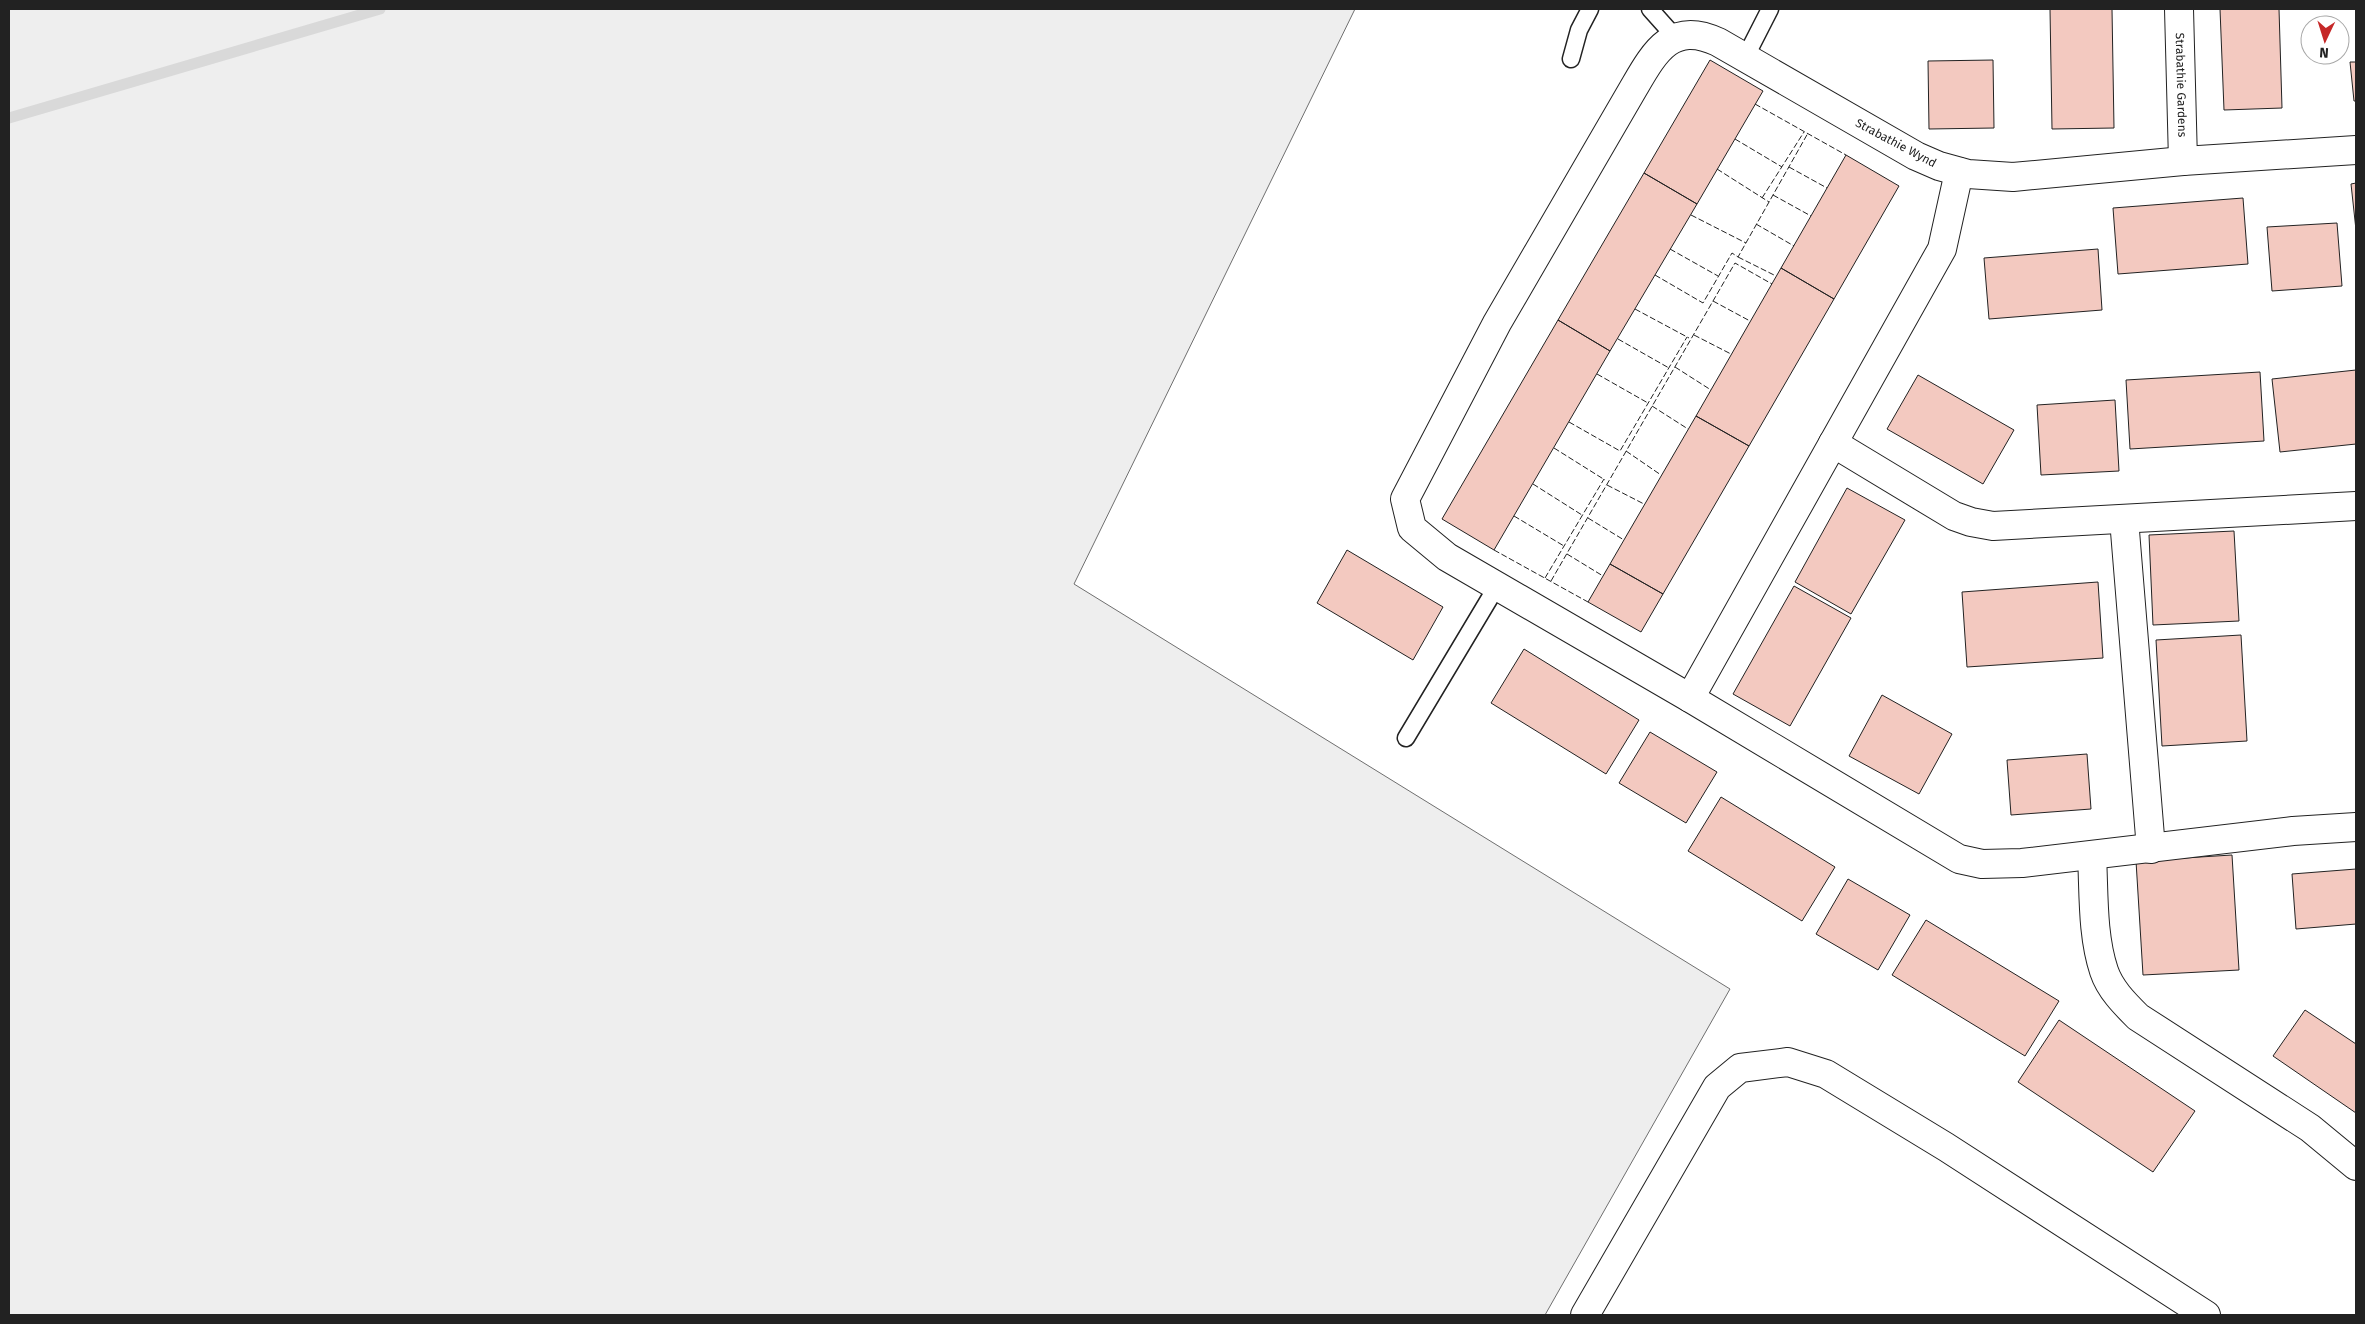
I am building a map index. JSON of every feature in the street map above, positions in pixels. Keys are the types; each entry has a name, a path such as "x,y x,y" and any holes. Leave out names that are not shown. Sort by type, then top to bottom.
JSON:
{"street":[{"name":"Strabathie Gardens","path":"2179,9 2183,161"},
{"name":"Strabathie Wynd","path":"1676,37 1688,34 1704,35 1916,156 1959,172 2013,177 2183,161 2356,150"},
{"path":"1676,37 1652,57 1497,323 1405,499 1412,528 1447,557 1690,698 1959,859 1982,864 2022,863 2293,831 2356,827"},
{"path":"1690,698 1942,249 1959,172"},
{"path":"1833,443 1954,516 1971,522 1993,526 2356,506"},
{"path":"2124,519 2152,849"},
{"path":"2092,856 2097,933 2104,971 2117,995 2138,1017 2310,1128 2356,1166"},
{"path":"1585,1315 1717,1088 1740,1068 1788,1062 1826,1074 1946,1147 2206,1315"}],"lane":[{"path":"1571,59 1578,30 1590,9"},
{"path":"1650,9 1676,37"},
{"path":"1745,58 1770,9"},
{"path":"1406,738 1497,586"}],"shaded area":[{"path":"9,9 1355,9 1074,584 1730,989 1545,1315 9,1315"}],"building":[{"path":"2050,9 2112,9 2114,128 2052,129"},
{"path":"2220,9 2279,9 2282,108 2224,110"},
{"path":"1710,60 1763,91 1697,204 1644,173"},
{"path":"1993,60 1994,128 1929,129 1928,61"},
{"path":"2350,62 2356,62 2356,101 2354,101"},
{"path":"1846,155 1899,186 1834,299 1781,268"},
{"path":"1644,173 1697,204 1610,351 1558,320"},
{"path":"2356,183 2356,230 2351,184"},
{"path":"2243,198 2248,264 2118,274 2113,208"},
{"path":"2337,223 2342,286 2272,291 2267,227"},
{"path":"2098,249 2102,310 1989,319 1984,258"},
{"path":"1781,268 1834,299 1749,446 1696,416"},
{"path":"1558,320 1610,351 1494,550 1442,519"},
{"path":"2356,370 2356,444 2280,452 2272,379"},
{"path":"2260,372 2264,441 2130,449 2126,380"},
{"path":"1918,375 2014,430 1983,484 1887,429"},
{"path":"2115,400 2119,471 2041,475 2037,405"},
{"path":"1696,416 1749,446 1663,594 1610,564"},
{"path":"1847,488 1905,520 1851,614 1795,582"},
{"path":"2234,531 2239,621 2153,625 2149,535"},
{"path":"1347,550 1443,607 1413,660 1317,603"},
{"path":"1610,564 1663,594 1641,632 1588,602"},
{"path":"2098,582 2103,658 1967,667 1962,592"},
{"path":"1794,586 1851,618 1790,726 1733,694"},
{"path":"2241,635 2247,741 2162,746 2156,640"},
{"path":"1524,649 1639,720 1606,774 1491,703"},
{"path":"1882,695 1952,734 1919,794 1849,756"},
{"path":"1650,732 1717,772 1686,823 1619,783"},
{"path":"2087,754 2091,809 2011,815 2007,760"},
{"path":"1721,797 1835,867 1802,921 1688,851"},
{"path":"2232,855 2239,970 2143,975 2136,861"},
{"path":"2356,869 2356,924 2296,929 2292,874"},
{"path":"1848,879 1910,915 1878,970 1816,934"},
{"path":"1926,920 2059,1001 2025,1056 1892,975"},
{"path":"2305,1010 2356,1044 2356,1113 2273,1056"},
{"path":"2059,1020 2195,1111 2153,1172 2018,1082"}],"waterway":[{"path":"9,118 380,9"}],"fence":[{"path":"1755,104 1846,155"},
{"path":"1762,198 1804,132"},
{"path":"1655,275 1703,303 1732,253 1738,257 1808,133"},
{"path":"1735,139 1782,167"},
{"path":"1789,167 1827,188"},
{"path":"1717,169 1769,202"},
{"path":"1773,195 1811,216"},
{"path":"1691,215 1746,243"},
{"path":"1756,224 1794,246"},
{"path":"1670,249 1718,276"},
{"path":"1738,257 1776,276"},
{"path":"1551,581 1735,263 1772,284"},
{"path":"1713,301 1750,321"},
{"path":"1635,309 1689,338"},
{"path":"1694,335 1731,354"},
{"path":"1569,422 1620,451 1687,337"},
{"path":"1618,339 1669,368"},
{"path":"1675,367 1711,390"},
{"path":"1597,374 1648,403"},
{"path":"1652,406 1688,429"},
{"path":"1554,448 1605,480"},
{"path":"1626,451 1661,475"},
{"path":"1545,578 1604,479"},
{"path":"1533,484 1582,515"},
{"path":"1607,485 1644,504"},
{"path":"1514,516 1564,546"},
{"path":"1588,518 1624,540"},
{"path":"1494,550 1588,602"},
{"path":"1567,554 1603,576"}]}
